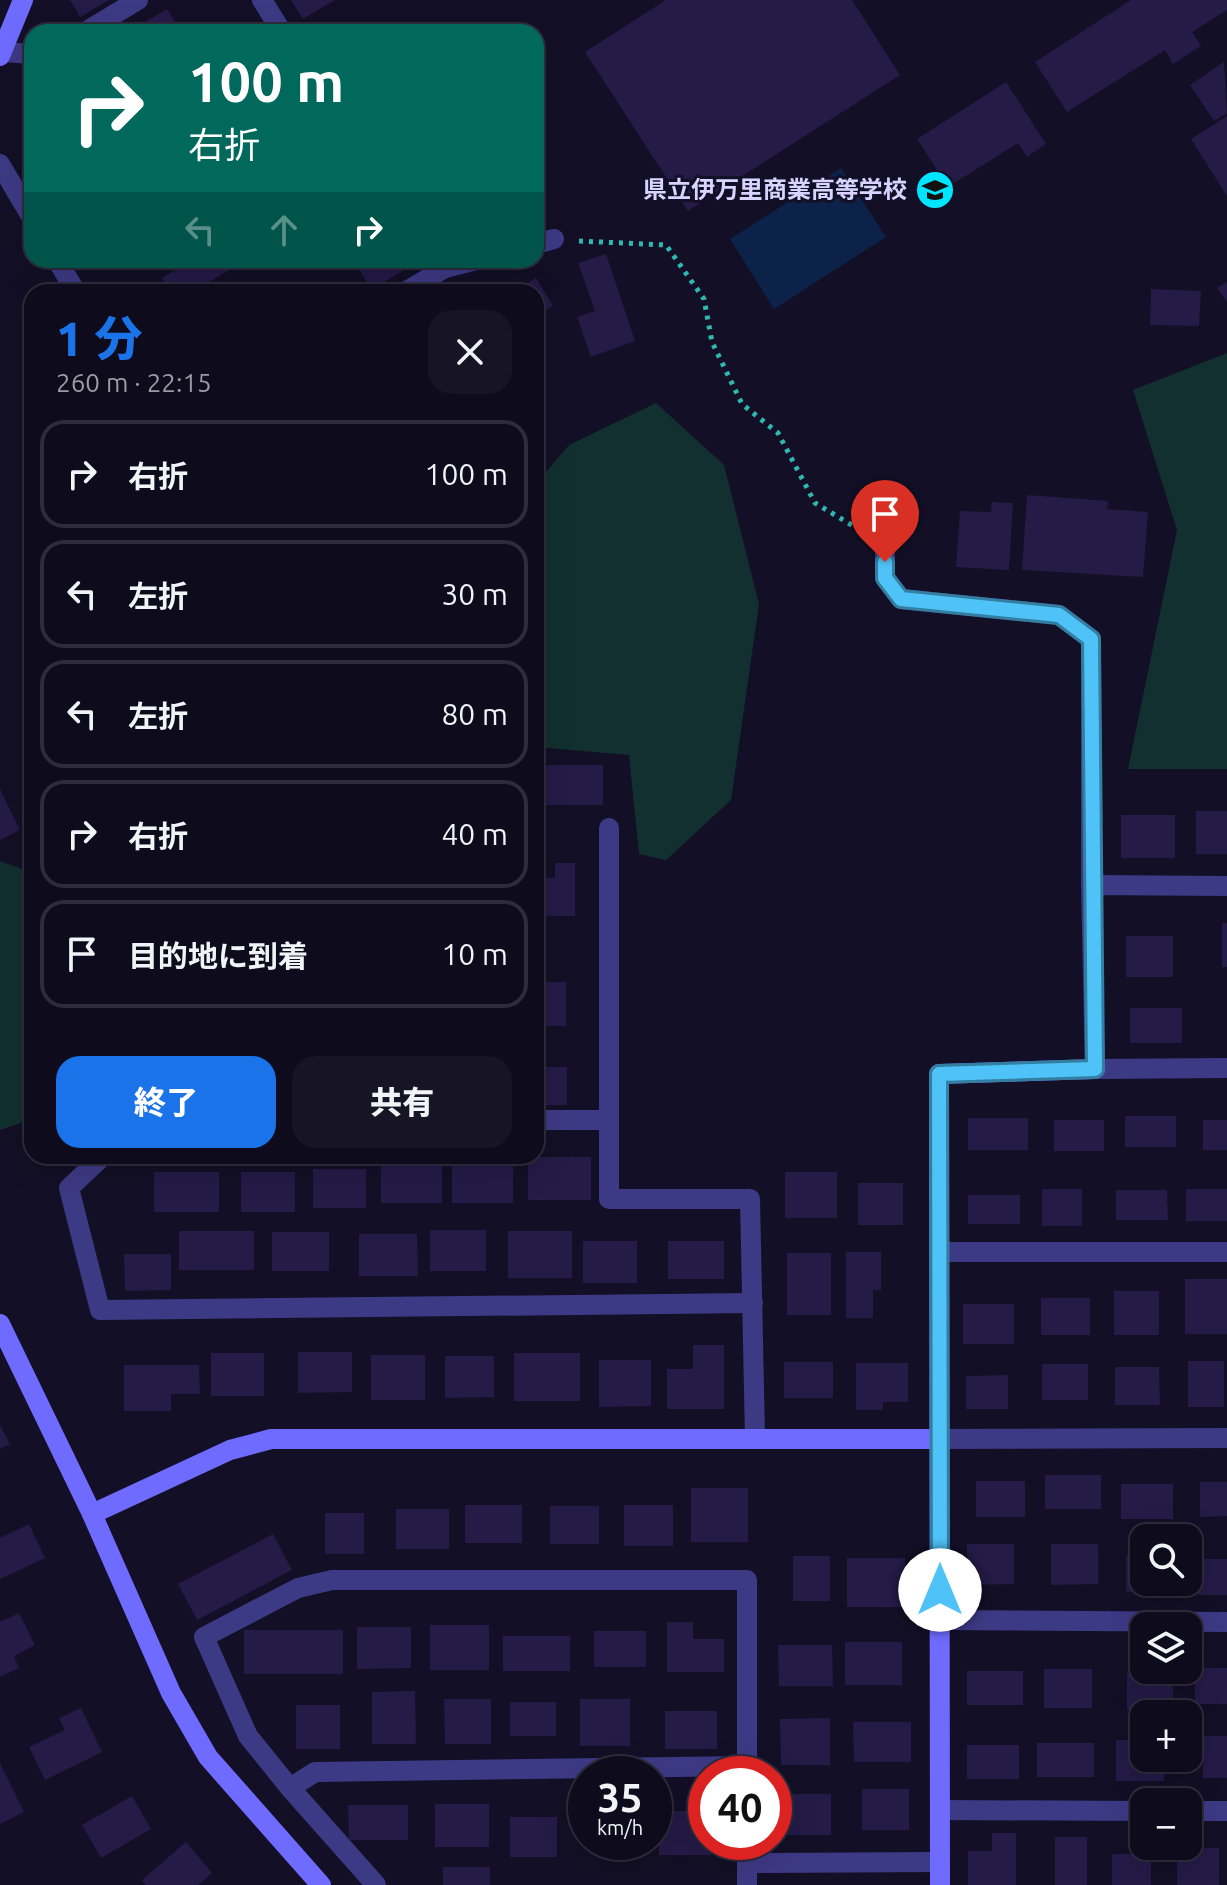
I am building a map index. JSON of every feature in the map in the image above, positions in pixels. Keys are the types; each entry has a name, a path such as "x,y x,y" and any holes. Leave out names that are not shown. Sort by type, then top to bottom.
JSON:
{"street":[{"path":"23,0 1,54 24,54"},
{"path":"98,24 138,0"},
{"path":"262,0 277,24"},
{"path":"0,164 24,204"},
{"path":"418,284 445,268"},
{"path":"885,545 885,578 901,599 1059,615 1091,639 1095,1069"},
{"path":"609,828 609,1199 750,1199 755,1437"},
{"path":"1091,885 1227,886"},
{"path":"940,1885 939,1074 1227,1068"},
{"path":"544,1120 608,1120"},
{"path":"94,1164 69,1188 100,1310 753,1303"},
{"path":"939,1252 1227,1252"},
{"path":"0,1324 92,1514 171,1693 208,1757 321,1885"},
{"path":"92,1514 230,1450 271,1439 1227,1438"},
{"path":"376,1885 248,1736 204,1637 298,1588 332,1580 747,1580 747,1756"},
{"path":"940,1620 1227,1622"},
{"path":"290,1788 315,1772 688,1770"},
{"path":"940,1810 1130,1811"},
{"path":"1202,1811 1227,1811"},
{"path":"792,1854 940,1862"},
{"path":"747,1860 747,1885"}],"path":[{"path":"545,242 666,245 704,299 712,342 742,404 778,433 815,503 885,545"}],"green space":[{"path":"1227,353 1227,769 1128,769 1177,530 1133,390"},
{"path":"656,403 724,465 759,604 731,800 666,860 639,854 629,755 544,748 544,475 569,445"},
{"path":"0,861 24,870 24,1122 0,1130"}],"water":[{"path":"841,168 886,237 774,309 730,239"}],"building":[{"path":"70,0 109,0 80,17"},
{"path":"291,0 335,0 303,19"},
{"path":"666,0 852,0 900,75 688,211 585,52"},
{"path":"1131,0 1227,0 1227,10 1192,32 1201,46 1173,64 1165,50 1067,112 1035,62"},
{"path":"167,9 176,24 142,24"},
{"path":"1224,62 1227,113 1214,121 1190,85"},
{"path":"1006,82 1046,144 1027,157 1018,143 948,187 917,139"},
{"path":"1227,116 1227,196 1191,139"},
{"path":"606,254 635,341 591,357 577,317 595,311 578,263"},
{"path":"179,268 232,268 206,284 165,284 162,278"},
{"path":"358,268 408,268 381,284 368,284"},
{"path":"536,278 540,284 526,284"},
{"path":"1227,282 1227,302 1217,288"},
{"path":"1151,289 1201,291 1199,326 1150,325"},
{"path":"544,291 553,306 544,312"},
{"path":"1027,495 1108,501 1107,509 1148,512 1143,577 1022,570"},
{"path":"992,502 1013,503 1009,570 956,567 960,511 991,512"},
{"path":"544,765 603,765 603,805 544,805"},
{"path":"0,789 20,830 0,840"},
{"path":"1196,811 1227,811 1227,854 1196,854"},
{"path":"1121,815 1175,815 1175,858 1121,858"},
{"path":"555,863 575,863 575,916 544,916 544,878 555,878"},
{"path":"1222,923 1227,923 1227,967 1222,967"},
{"path":"1126,936 1173,936 1173,977 1126,977"},
{"path":"544,982 566,982 566,1026 544,1026"},
{"path":"1130,1008 1182,1008 1182,1043 1130,1043"},
{"path":"544,1067 567,1067 567,1105 544,1105"},
{"path":"1125,1116 1176,1116 1176,1147 1125,1147"},
{"path":"968,1118 1028,1118 1028,1150 968,1150"},
{"path":"1054,1120 1104,1120 1104,1151 1054,1151"},
{"path":"1203,1120 1227,1120 1227,1150 1203,1150"},
{"path":"544,1157 591,1157 591,1200 528,1200 528,1164 544,1164"},
{"path":"381,1164 442,1164 442,1203 381,1203"},
{"path":"452,1164 513,1164 513,1203 452,1203"},
{"path":"313,1169 366,1169 366,1208 313,1208"},
{"path":"154,1172 219,1172 219,1212 154,1212"},
{"path":"241,1172 295,1172 295,1212 241,1212"},
{"path":"785,1172 837,1172 837,1218 785,1218"},
{"path":"858,1183 903,1183 903,1225 858,1225"},
{"path":"1042,1189 1082,1189 1082,1226 1042,1226"},
{"path":"1186,1189 1227,1189 1227,1221 1186,1221"},
{"path":"1116,1190 1167,1190 1168,1220 1116,1220"},
{"path":"968,1195 1020,1195 1020,1224 968,1224"},
{"path":"430,1230 486,1230 486,1271 430,1271"},
{"path":"179,1231 254,1231 254,1270 179,1270"},
{"path":"508,1231 572,1231 572,1278 508,1278"},
{"path":"272,1232 329,1232 329,1271 272,1271"},
{"path":"359,1234 417,1234 418,1276 359,1276"},
{"path":"583,1241 637,1241 637,1283 583,1283"},
{"path":"668,1241 724,1241 724,1279 668,1279"},
{"path":"846,1252 881,1252 881,1290 873,1290 873,1318 846,1318"},
{"path":"787,1253 831,1253 831,1315 787,1315"},
{"path":"124,1254 171,1254 171,1290 125,1291"},
{"path":"1185,1279 1227,1279 1227,1334 1185,1334"},
{"path":"1114,1291 1159,1291 1159,1335 1114,1335"},
{"path":"1041,1298 1090,1298 1090,1335 1041,1335"},
{"path":"963,1304 1014,1304 1014,1344 963,1344"},
{"path":"693,1345 724,1345 724,1409 667,1409 667,1369 693,1369"},
{"path":"298,1352 352,1352 352,1392 298,1393"},
{"path":"211,1353 264,1353 264,1396 211,1396"},
{"path":"514,1353 580,1353 580,1401 514,1401"},
{"path":"371,1355 425,1355 425,1400 371,1400"},
{"path":"445,1356 494,1356 494,1397 445,1398"},
{"path":"599,1360 651,1360 651,1406 599,1407"},
{"path":"1188,1361 1224,1361 1224,1407 1188,1407"},
{"path":"784,1362 833,1362 833,1398 784,1398"},
{"path":"856,1363 908,1363 908,1402 883,1402 883,1410 856,1410"},
{"path":"1042,1364 1088,1364 1088,1400 1042,1400"},
{"path":"124,1365 199,1365 200,1394 171,1394 171,1411 124,1411"},
{"path":"1115,1367 1159,1367 1160,1405 1115,1405"},
{"path":"1008,1375 1008,1409 966,1409 966,1376"},
{"path":"0,1425 10,1444 0,1449"},
{"path":"1045,1475 1101,1475 1101,1509 1045,1509"},
{"path":"976,1481 1025,1481 1025,1517 976,1517"},
{"path":"1200,1482 1227,1482 1227,1516 1200,1517"},
{"path":"1121,1484 1173,1484 1173,1519 1121,1519"},
{"path":"691,1488 748,1488 748,1542 691,1542"},
{"path":"465,1505 522,1505 522,1543 465,1543"},
{"path":"624,1505 673,1505 673,1546 624,1546"},
{"path":"550,1506 599,1506 599,1544 550,1544"},
{"path":"396,1509 449,1509 449,1549 396,1549"},
{"path":"325,1513 364,1513 364,1554 325,1554"},
{"path":"29,1524 45,1558 0,1579 0,1538"},
{"path":"273,1534 292,1570 197,1620 178,1584"},
{"path":"967,1544 1014,1544 1014,1584 967,1585"},
{"path":"1051,1544 1098,1544 1098,1584 1051,1585"},
{"path":"1126,1555 1130,1555 1130,1592 1126,1592"},
{"path":"793,1556 830,1556 830,1601 793,1601"},
{"path":"847,1558 905,1558 905,1607 847,1607"},
{"path":"1202,1559 1227,1559 1227,1595 1202,1595"},
{"path":"19,1613 35,1645 14,1656 19,1668 0,1677 0,1622"},
{"path":"667,1622 693,1622 693,1639 724,1639 724,1672 667,1672"},
{"path":"430,1625 489,1625 489,1670 430,1670"},
{"path":"357,1627 411,1627 411,1668 357,1669"},
{"path":"244,1630 343,1630 343,1674 244,1674"},
{"path":"594,1631 646,1631 646,1667 594,1667"},
{"path":"503,1636 570,1636 570,1671 503,1671"},
{"path":"845,1642 902,1642 902,1685 845,1685"},
{"path":"778,1645 832,1645 833,1686 779,1686"},
{"path":"1202,1668 1227,1668 1227,1704 1202,1704 1202,1700 1195,1700 1195,1684 1202,1684"},
{"path":"1044,1669 1092,1669 1092,1708 1044,1708"},
{"path":"967,1671 1023,1671 1023,1705 967,1705"},
{"path":"1127,1673 1130,1673 1130,1684 1173,1684 1173,1700 1130,1700 1130,1710 1127,1710"},
{"path":"415,1691 416,1744 372,1744 372,1692"},
{"path":"444,1699 491,1699 491,1744 445,1744"},
{"path":"580,1699 630,1699 630,1746 580,1746"},
{"path":"510,1702 556,1702 556,1736 510,1736"},
{"path":"296,1705 340,1705 340,1749 296,1749"},
{"path":"81,1708 102,1752 45,1780 29,1747 65,1730 59,1718"},
{"path":"665,1711 717,1711 717,1749 665,1749"},
{"path":"830,1718 830,1765 792,1765 792,1756 781,1756 780,1719"},
{"path":"853,1722 911,1722 911,1762 854,1762"},
{"path":"1203,1736 1227,1736 1227,1778 1203,1778"},
{"path":"1116,1740 1130,1740 1130,1772 1164,1772 1164,1781 1116,1781"},
{"path":"1037,1743 1094,1743 1094,1777 1037,1777"},
{"path":"967,1745 1019,1745 1019,1779 967,1779"},
{"path":"0,1763 24,1812 0,1824"},
{"path":"862,1789 909,1789 909,1830 862,1830"},
{"path":"792,1794 831,1794 831,1835 792,1835"},
{"path":"132,1796 151,1829 101,1858 82,1825"},
{"path":"435,1804 489,1804 489,1847 435,1847"},
{"path":"348,1805 408,1805 408,1840 349,1840"},
{"path":"672,1811 688,1811 688,1855 672,1855"},
{"path":"510,1817 557,1817 557,1857 510,1857"},
{"path":"992,1833 1016,1833 1016,1885 968,1885 968,1851 992,1851"},
{"path":"1055,1837 1087,1837 1087,1885 1055,1885"},
{"path":"186,1842 212,1873 198,1885 146,1885 142,1880"},
{"path":"1202,1848 1219,1848 1219,1885 1177,1885 1177,1860 1202,1860"},
{"path":"1112,1854 1130,1854 1130,1860 1151,1860 1151,1885 1112,1885"},
{"path":"443,1867 490,1867 490,1885 443,1885"}],"place":[{"name":"県立伊万里商業高等学校","path":"935,190"}],"route":[{"path":"885,562 885,578 901,599 1059,615 1091,639 1095,1069 939,1074 940,1590"}]}
